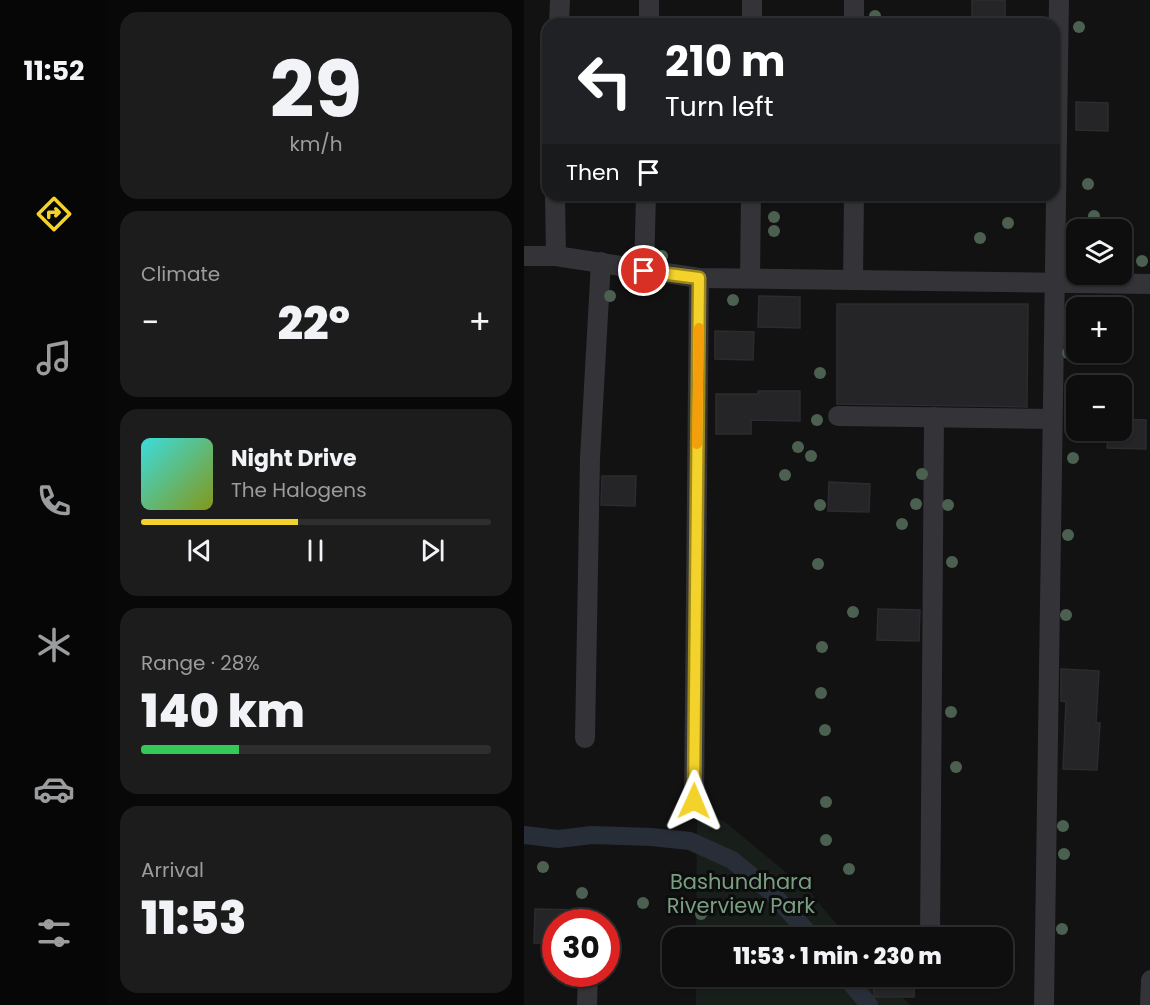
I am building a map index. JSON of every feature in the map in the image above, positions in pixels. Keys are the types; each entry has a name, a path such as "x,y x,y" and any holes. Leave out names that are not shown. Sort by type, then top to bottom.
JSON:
{"street":[{"path":"559,18 560,0"},
{"path":"649,0 649,18"},
{"path":"752,0 752,18"},
{"path":"854,0 854,18"},
{"path":"1059,0 1059,18"},
{"path":"556,201 556,256"},
{"path":"644,271 646,201"},
{"path":"750,278 751,201"},
{"path":"853,280 854,201"},
{"path":"1044,1005 1056,201"},
{"path":"524,256 556,256 699,278 1151,284"},
{"path":"585,738 590,458 601,262"},
{"path":"694,801 699,278"},
{"path":"838,416 1052,419"},
{"path":"930,927 934,417"},
{"path":"1150,1005 1151,980"},
{"path":"587,1005 588,987"}],"green space":[{"name":"Bashundhara Riverview Park","path":"697,812 724,821 811,893 839,927 696,927"},
{"name":"Bashundhara Riverview Park","path":"696,987 892,987 910,1005 696,1005"}],"building":[{"path":"972,0 1005,0 1005,18 972,18"},
{"path":"1076,102 1108,103 1108,131 1076,130"},
{"path":"759,296 800,297 800,328 758,327"},
{"path":"837,304 1028,304 1027,407 837,404"},
{"path":"715,331 754,332 753,360 715,359"},
{"path":"758,391 800,391 800,421 751,420 751,434 716,434 716,394 758,394"},
{"path":"1132,419 1146,420 1146,449 1107,448 1107,441 1132,441"},
{"path":"602,476 636,476 635,506 601,505"},
{"path":"829,482 870,484 869,512 828,511"},
{"path":"878,609 920,610 919,641 877,640"},
{"path":"1061,669 1099,671 1096,723 1100,723 1097,770 1063,769 1066,702 1061,701"},
{"path":"535,909 542,909 542,943 534,943"},
{"path":"874,987 914,987 914,997 874,997"}],"waterway":[{"path":"524,835 558,839 592,835 690,841 732,860 771,892 803,927"},
{"path":"854,987 869,1005"}],"slow traffic":[{"path":"697,444 699,328"}],"route":[{"path":"644,271 699,278 694,801"}]}
